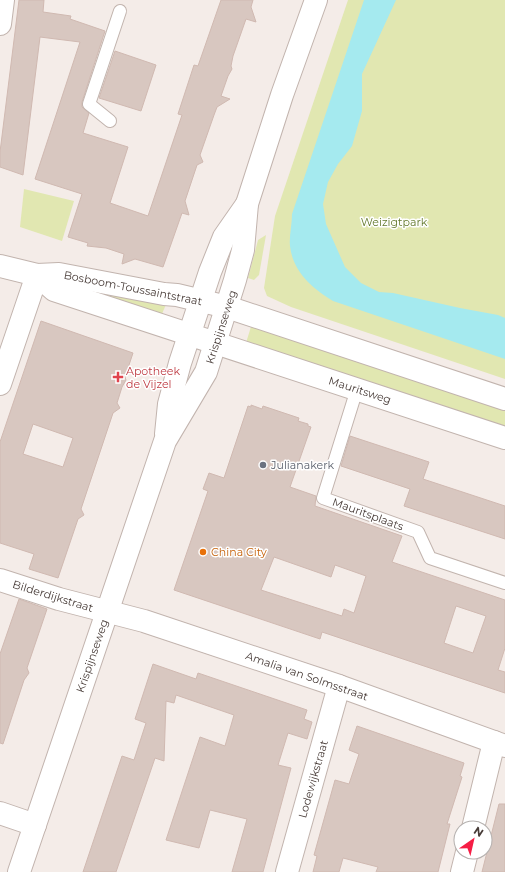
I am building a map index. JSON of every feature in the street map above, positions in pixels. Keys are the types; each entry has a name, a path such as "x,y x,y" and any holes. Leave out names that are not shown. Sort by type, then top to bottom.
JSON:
{"street":[{"path":"0,24 3,0"},
{"name":"Krispijnseweg","path":"19,872 165,441 203,378 216,344 243,250 247,204 282,95 316,0"},
{"name":"Krispijnseweg","path":"165,441 169,404 201,300 224,237 247,204"},
{"name":"Bosboom-Toussaintstraat","path":"0,266 37,275 58,274 201,300 227,307"},
{"path":"0,384 37,275"},
{"name":"Bosboom-Toussaintstraat","path":"37,275 54,290 216,344"},
{"path":"227,307 505,399"},
{"name":"Mauritsweg","path":"216,344 505,438"},
{"name":"Bilderdijkstraat","path":"0,580 59,600 107,612"},
{"name":"Amalia van Solmsstraat","path":"107,612 144,621 339,686 500,744"},
{"name":"Lodewijkstraat","path":"287,872 339,686"},
{"path":"476,820 500,744"},
{"path":"0,813 35,825"},
{"path":"462,872 465,860"}],"lane":[{"path":"110,120 89,104 120,11"},
{"name":"Mauritsplaats","path":"357,389 323,498 418,532 430,558 505,583"}],"green space":[{"name":"Weizigtpark","path":"348,0 505,0 505,379 291,307 267,296 264,288 275,216"},
{"path":"24,189 74,201 62,241 20,227"},
{"path":"266,235 259,275 254,280 248,278 258,240"},
{"path":"53,277 167,302 159,321"},
{"path":"253,320 505,403 505,430 246,343"}],"water":[{"path":"364,0 396,0 362,74 362,111 352,146 338,164 328,182 323,204 326,224 345,267 361,283 379,292 393,293 498,315 505,318 505,359 333,301 311,285 295,264 290,246 292,214"}],"building":[{"path":"19,0 44,0 43,12 71,16 70,19 105,31 82,102 82,107 89,113 83,133 128,147 110,203 148,216 182,115 178,114 194,65 198,66 221,0 253,0 251,7 256,22 246,19 233,56 231,66 232,69 221,96 230,99 217,107 200,155 203,162 197,165 185,201 189,215 182,213 163,267 135,259 122,264 124,254 106,248 87,246 88,243 68,237 82,194 35,179 80,42 40,37 23,175 0,167 0,152"},
{"path":"115,51 156,65 141,111 99,98"},
{"path":"41,321 133,353 125,377 126,380 117,403 120,408 113,413 81,509 84,515 78,519 58,578 29,569 34,554 0,543 0,442","holes":["33,424 73,438 63,467 23,454"]},
{"path":"251,405 262,409 263,406 299,418 298,421 308,424 308,426 311,427 290,487 316,496 315,506 402,536 392,562 505,600 505,648 498,670 505,672 505,693 322,632 320,639 174,590 208,491 203,489 209,473 224,478 248,406 251,407","holes":["274,557 331,577 335,565 366,576 354,613 344,609 342,616 261,590","456,606 486,616 473,653 444,643"]},
{"path":"350,436 429,462 423,479 505,506 505,539 404,506 410,489 341,466"},
{"path":"19,599 47,609 27,668 29,673 24,680 3,744 0,743 0,654"},
{"path":"153,664 196,679 198,673 307,710 304,719 312,722 307,739 288,733 278,765 291,768 263,872 232,872 247,819 210,810 199,848 166,840 200,737 225,746 234,715 176,695 174,703 166,701 164,761 155,758 116,872 83,872 122,756 134,760 146,723 135,719"},
{"path":"357,726 464,763 460,776 462,777 447,824 450,824 438,872 376,872 378,867 343,858 339,872 313,872 317,856 314,855 335,780 349,784 359,754 349,750"},
{"path":"499,804 505,804 505,872 482,872 485,860 493,860 493,828"}],"place":[{"name":"Apotheek de Vijzel","path":"118,377"},
{"name":"Julianakerk","path":"263,465"},
{"name":"China City","path":"203,552"}]}
